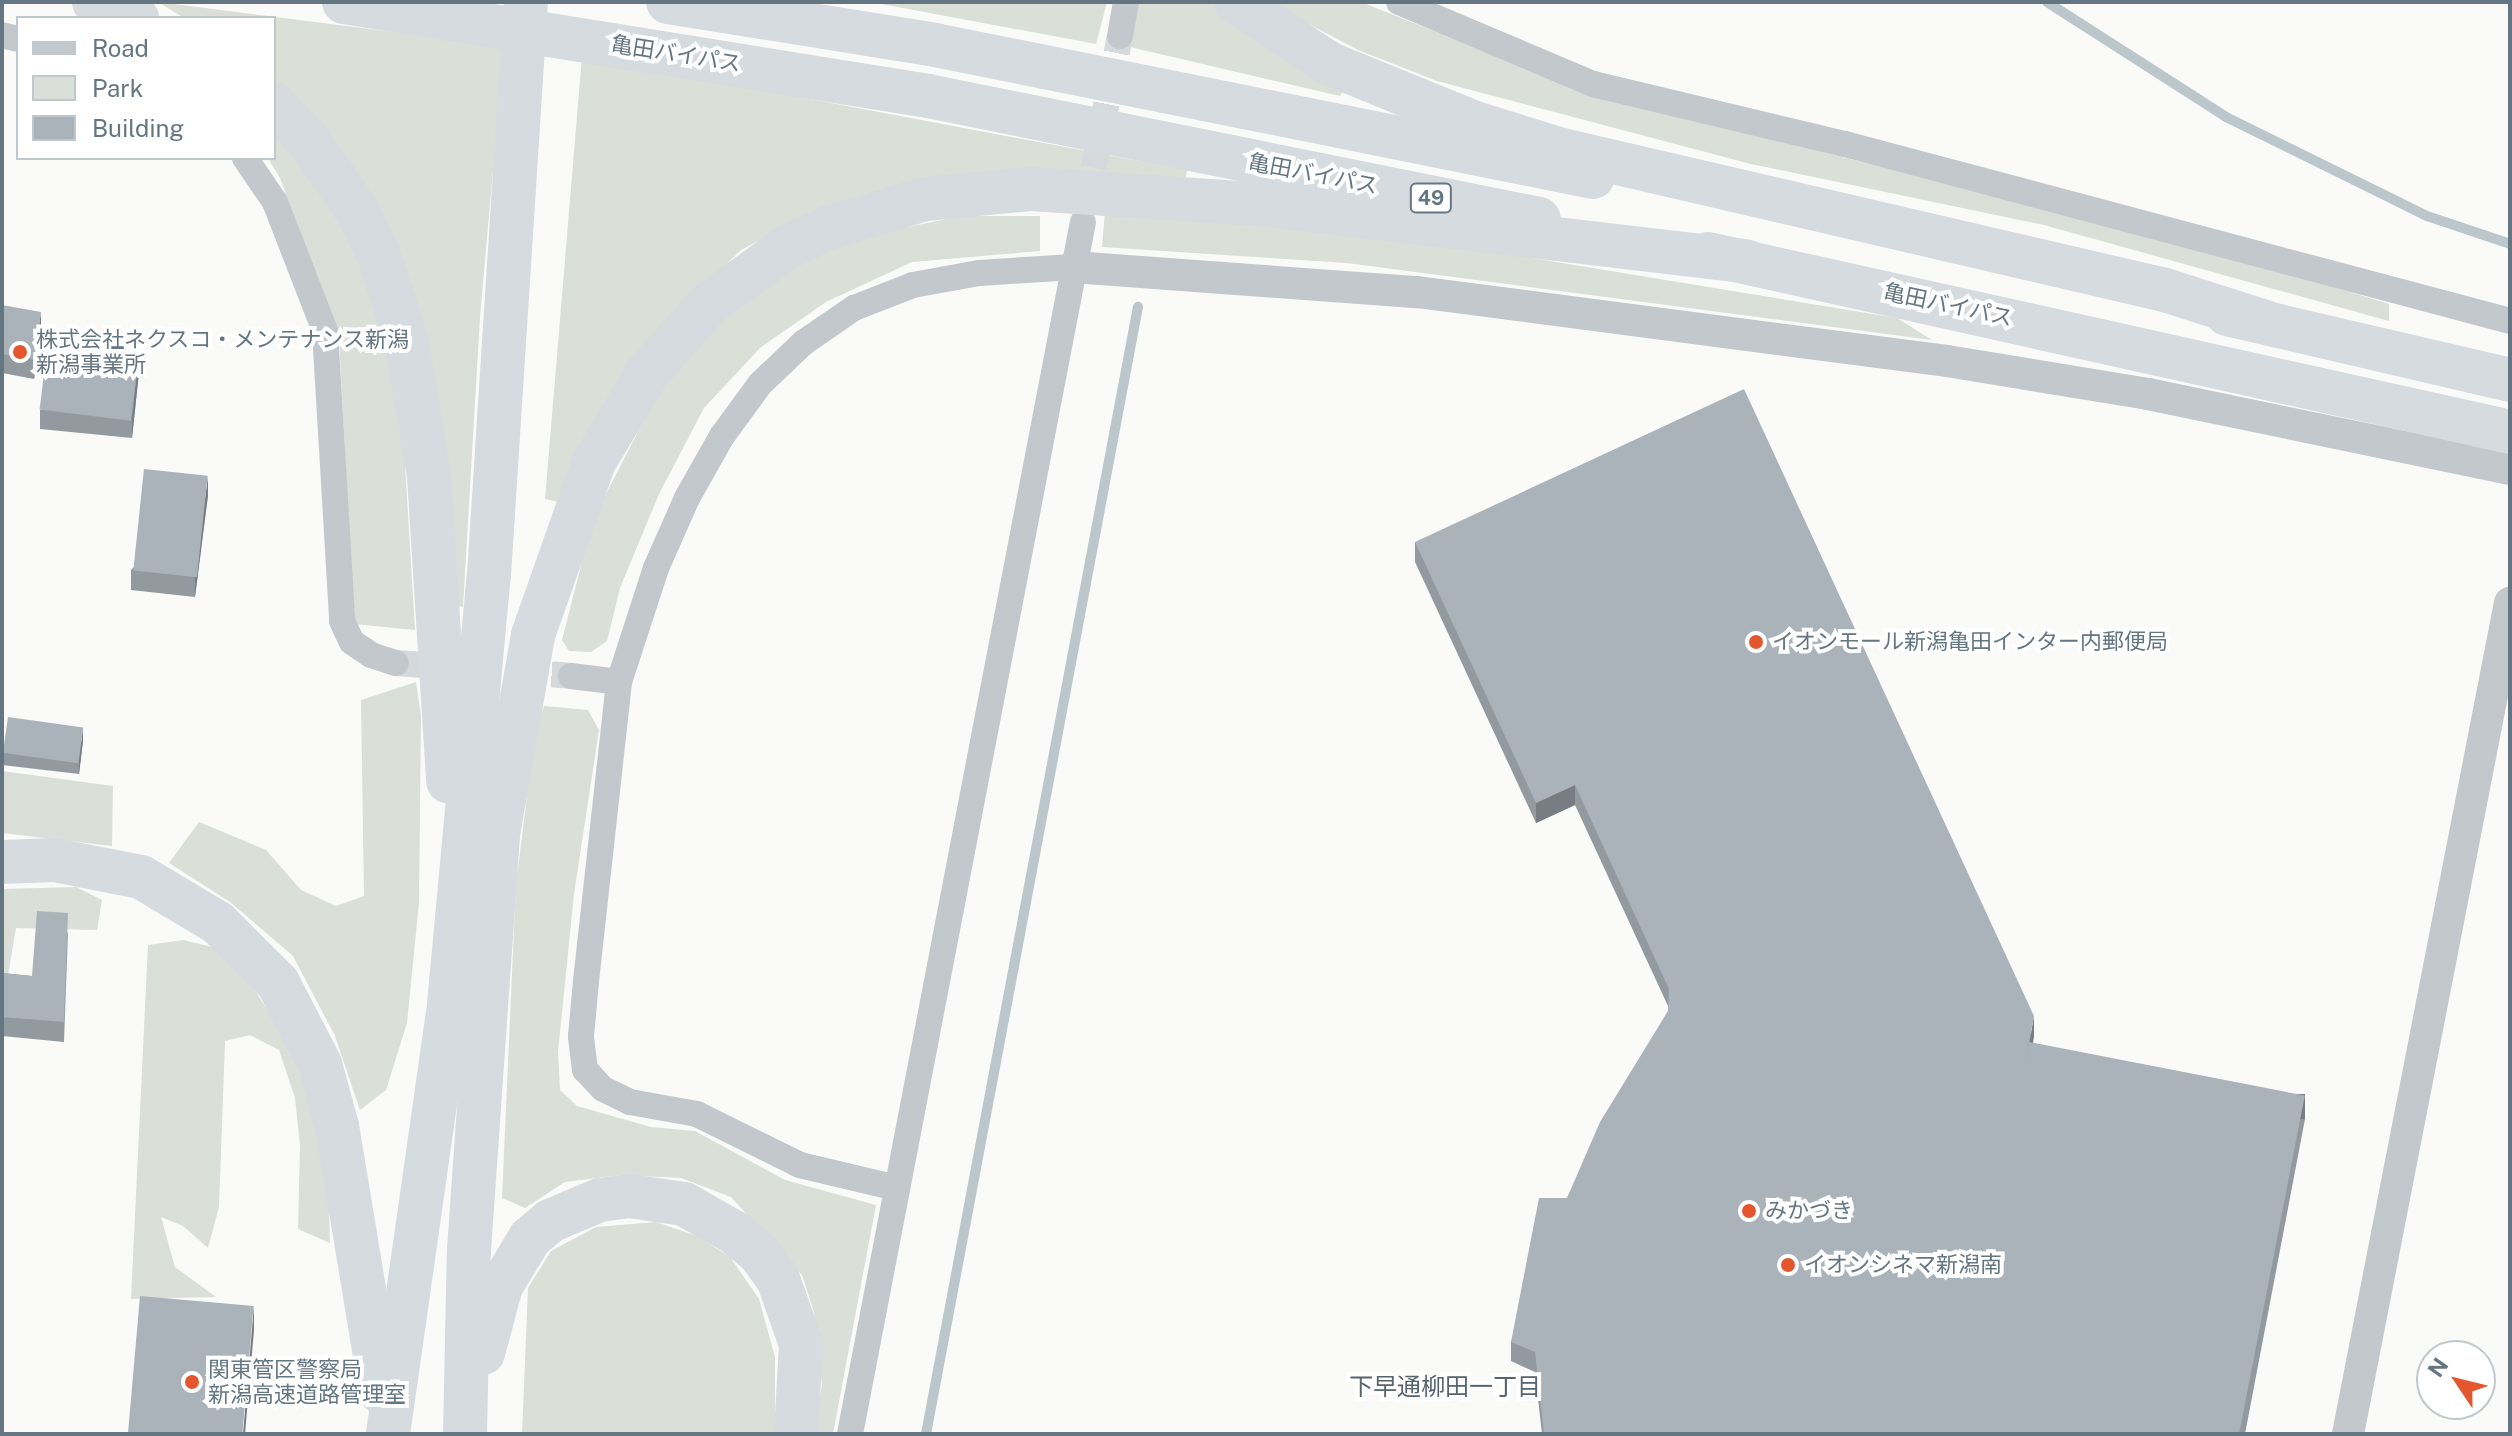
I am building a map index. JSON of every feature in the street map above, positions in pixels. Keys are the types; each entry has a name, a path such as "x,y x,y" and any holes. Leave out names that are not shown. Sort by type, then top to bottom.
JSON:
{"highway":[{"path":"94,2 132,16"},
{"name":"亀田バイパス","path":"344,2 928,96 1747,261 2510,432"},
{"path":"465,1434 469,1250 498,834 537,76 526,2"},
{"path":"388,1434 437,1102 456,935 537,76 557,2"},
{"path":"668,2 935,45 1467,150 2265,322 2510,380"},
{"path":"1236,2 1328,63 1475,123 1562,150 2165,290 2265,322"},
{"path":"276,106 308,140 358,212 379,255 407,343 429,476 456,935"},
{"path":"498,834 533,635 594,462 648,372 710,303 786,248 828,228 925,199 1031,189 1273,206 1747,261"},
{"path":"2,862 54,860 141,877 218,923 278,983 320,1064 337,1126 388,1434"},
{"path":"465,1434 501,1286 530,1238 572,1208 629,1196 684,1204 712,1218 759,1253 778,1279 801,1344 796,1434"}],"street":[{"path":"1120,36 1126,2"},
{"path":"1399,2 1593,84 1845,144 2510,321"},
{"path":"246,160 275,202 325,331 342,621 352,642 371,655 396,663"},
{"path":"850,1434 1083,222"},
{"path":"897,1188 800,1165 697,1114 630,1102 603,1089 585,1070 581,1036 619,682 656,568 687,498 722,436 760,384 803,343 854,308 913,285 979,273 1073,267 1417,292 1947,361 2148,394 2510,469"},
{"path":"2348,1434 2510,603"},
{"path":"571,676 619,682"}],"green space":[{"path":"158,2 268,16 181,16"},
{"path":"871,2 1107,2 1096,44"},
{"path":"1137,2 1220,2 1346,85 1340,96 1130,47"},
{"path":"1267,2 1361,2 1594,95 2210,249 2389,304 2389,321 2044,225 1751,164 1437,81 1358,50"},
{"path":"276,17 504,46 480,317 463,607 451,604 427,350 276,90"},
{"path":"582,56 1187,170 1185,182 819,209 741,250 669,320 563,503 545,499"},
{"path":"276,136 321,188 357,253 392,358 404,447 415,630 354,624 339,339 280,178 269,160 276,160"},
{"path":"1105,211 1435,242 1897,318 1932,340 1347,263 1102,247"},
{"path":"961,216 1040,216 1040,251 912,262 826,302 760,348 704,408 659,494 620,588 607,641 591,652 569,651 562,640 593,519 657,395 705,329 785,266 850,239"},
{"path":"416,682 421,716 419,902 407,1023 386,1090 360,1110 335,1036 293,956 230,902 169,863 199,822 266,850 301,890 336,906 364,896 361,700"},
{"path":"544,706 588,710 599,730 574,894 558,1052 560,1090 577,1106 651,1127 695,1131 785,1180 876,1205 833,1434 813,1434 822,1385 814,1312 802,1275 731,1197 681,1178 621,1175 565,1182 525,1208 502,1198 516,884 535,733"},
{"path":"2,771 113,786 112,846 2,833"},
{"path":"76,887 102,900 97,930 16,928 7,981 2,981 2,889"},
{"path":"183,940 216,948 256,992 280,1030 309,1093 328,1177 330,1243 298,1229 300,1145 295,1098 279,1050 250,1035 225,1041 219,1207 208,1248 183,1226 161,1217 175,1267 216,1297 131,1299 148,945"},
{"path":"656,1222 697,1236 730,1257 759,1299 775,1357 775,1434 522,1434 528,1288 551,1251 596,1227"}],"building":[{"path":"2,305 41,312 34,359 2,354"},
{"path":"48,341 139,352 131,421 40,409"},
{"path":"1744,389 2034,1016 1956,1434 1544,1434 1535,1352 1511,1342 1539,1198 1567,1198 1600,1122 1668,1011 1669,989 1575,785 1536,803 1415,542"},
{"path":"144,469 208,476 197,577 133,570"},
{"path":"8,717 83,728 78,763 3,753"},
{"path":"37,911 68,913 64,1022 2,1017 2,973 32,976"},
{"path":"2029,1042 2305,1096 2239,1434 1953,1434"},
{"name":"関東管区警察局 新潟高速道路管理室","path":"140,1296 254,1306 242,1434 128,1433"}],"waterway":[{"path":"2047,2 2226,117 2427,216 2510,244"},
{"path":"926,1434 1138,307"}],"tunnel":[{"path":"1086,206 1120,36"},
{"path":"396,663 571,676"}],"place":[{"name":"株式会社ネクスコ・メンテナンス新潟 新潟事業所","path":"20,352"},
{"name":"イオンモール新潟亀田インター内郵便局","path":"1756,642"},
{"name":"みかづき","path":"1749,1211"},
{"name":"イオンシネマ新潟南","path":"1788,1265"},
{"name":"関東管区警察局 新潟高速道路管理室","path":"192,1382"}],"district":[{"name":"下早通柳田一丁目","path":"1445,1387"}]}
